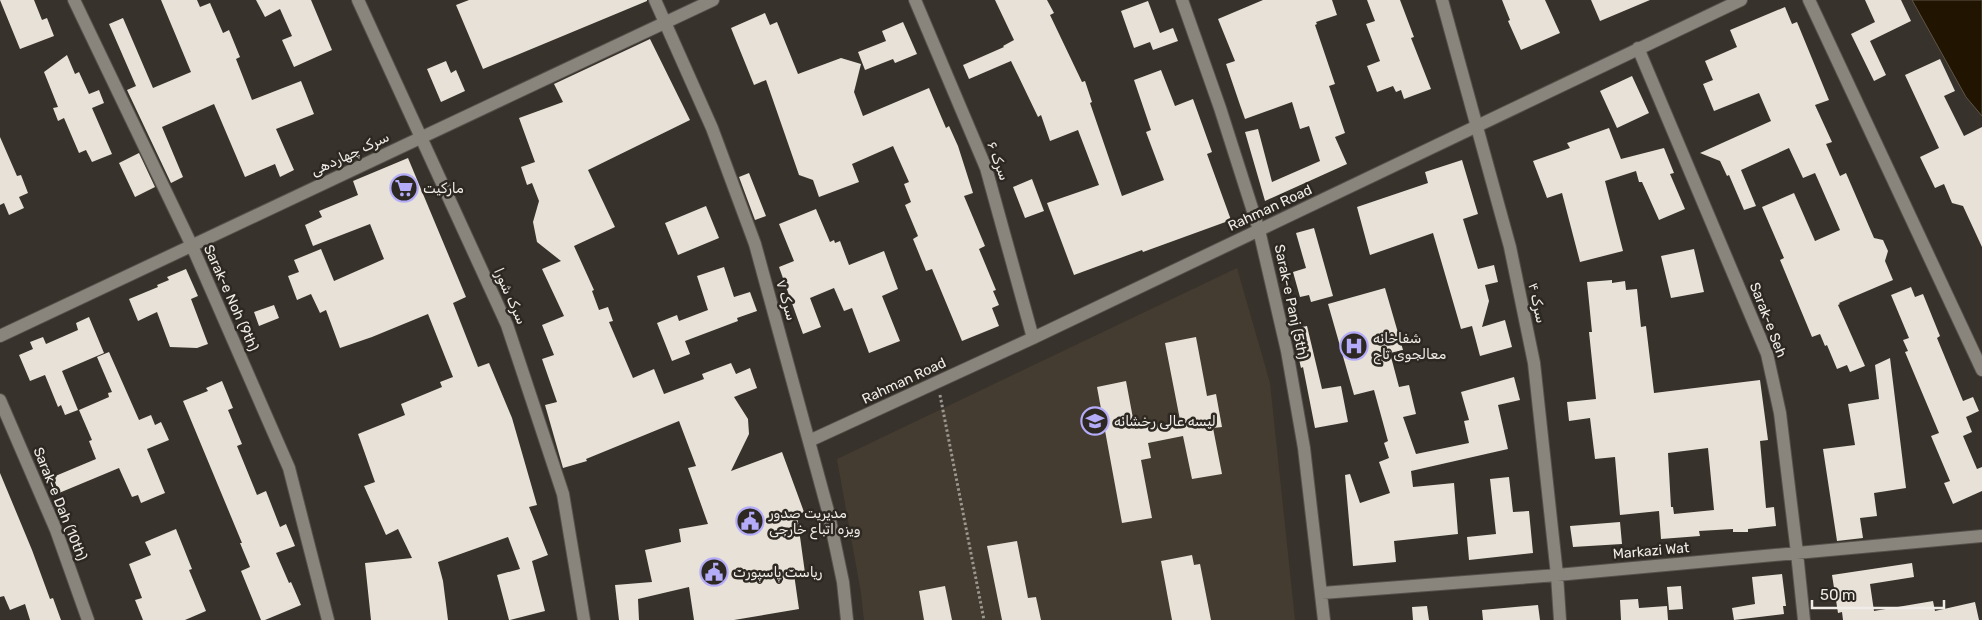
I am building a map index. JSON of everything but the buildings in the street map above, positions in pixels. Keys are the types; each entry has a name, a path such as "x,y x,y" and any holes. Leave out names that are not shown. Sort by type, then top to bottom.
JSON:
{"street":[{"name":"Sarak-e Noh (9th)","path":"74,0 192,246 289,468 328,620"},
{"name":"سرک شورا","path":"358,0 507,325 563,494 584,620"},
{"name":"سرک ۷","path":"655,0 712,128 755,244 828,511 839,564 847,620"},
{"name":"سرک چهاردهی","path":"0,336 713,0"},
{"name":"سرک ۶","path":"915,0 986,168 1033,338"},
{"name":"Sarak-e Panj (5th)","path":"1182,0 1220,108 1259,230 1287,351 1302,438 1324,620"},
{"name":"سرک ۴","path":"1442,0 1510,247 1534,364 1557,575 1560,620"},
{"name":"Rahman Road","path":"809,441 1033,338 1742,0"},
{"path":"1809,0 1982,370"},
{"name":"Sarak-e Seh","path":"1638,48 1767,354 1780,413 1804,620"},
{"name":"Sarak-e Dah (10th)","path":"0,400 56,530 88,620"},
{"name":"Markazi Wat","path":"1322,593 1557,575 1982,536"}],"path":[{"path":"938,382 984,620"}],"shaded area":[{"path":"1912,0 1982,0 1982,116 1966,97"},
{"name":"لیسه عالی رخشانه","path":"1237,268 1270,383 1295,620 864,620 861,593 837,459"}],"place":[{"name":"مارکیت","path":"404,188"},
{"name":"شفاخانه معالجوی تاج","path":"1354,346"},
{"name":"لیسه عالی رخشانه","path":"1095,421"},
{"name":"مدیریت صدور ویزه اتباع خارجی","path":"750,521"},
{"name":"ریاست پاسپورت","path":"714,572"}]}
